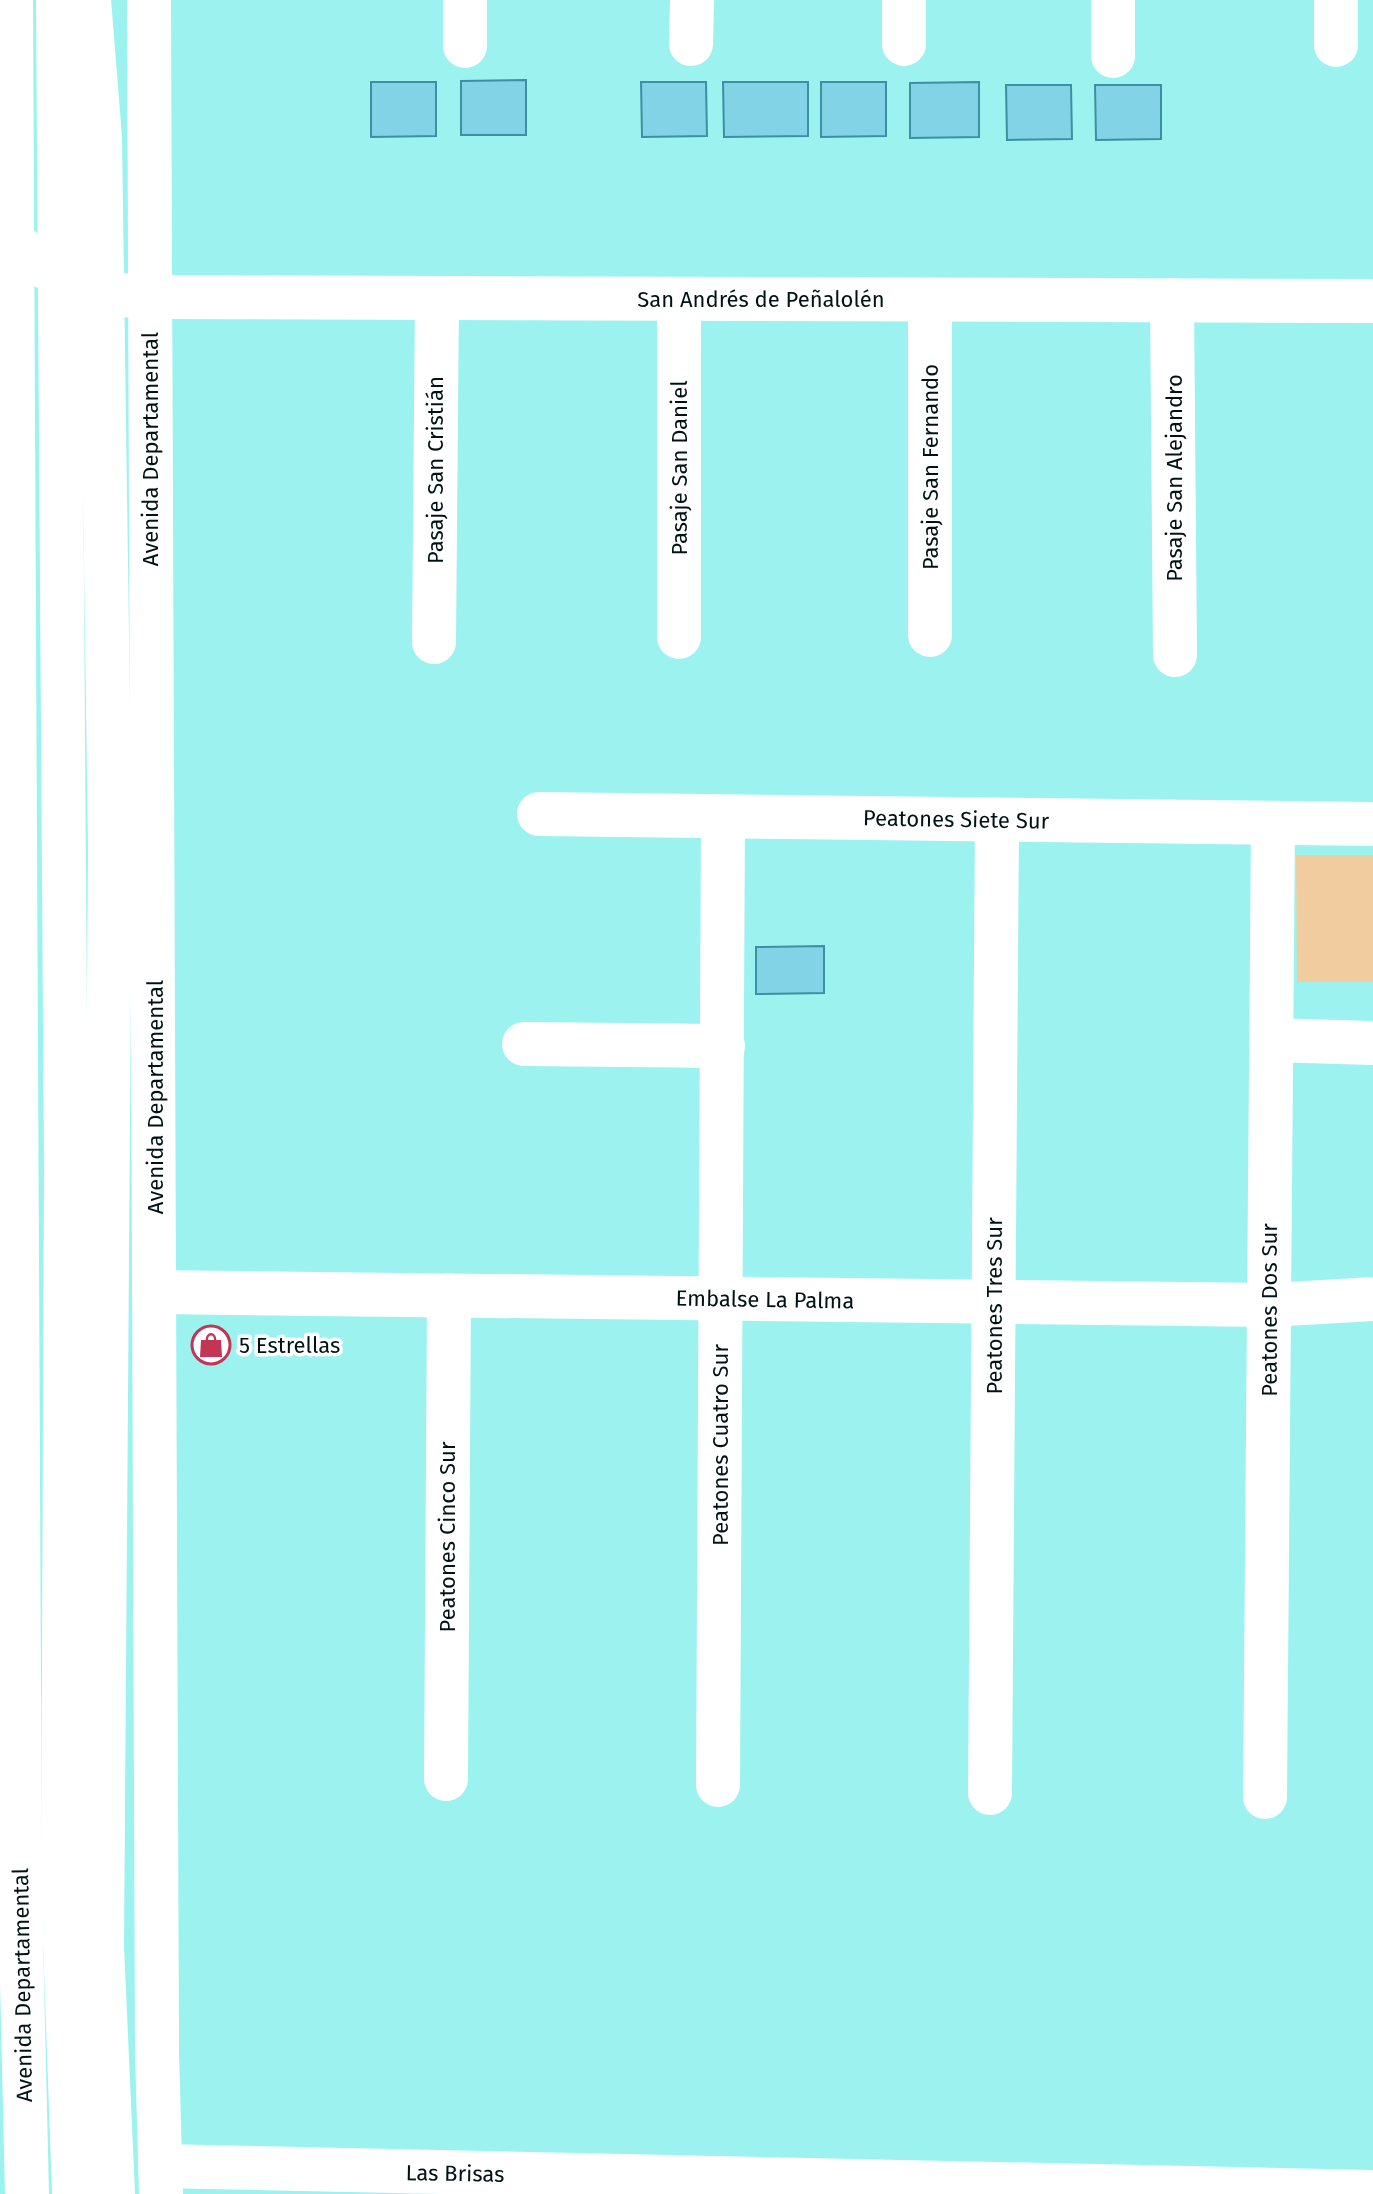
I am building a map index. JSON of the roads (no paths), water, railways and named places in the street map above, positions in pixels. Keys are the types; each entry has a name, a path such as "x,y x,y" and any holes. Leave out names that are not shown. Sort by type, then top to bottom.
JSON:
{"street":[{"name":"Avenida Departamental","path":"11,0 6,95 12,240 6,371 10,1898 28,2194"},
{"path":"58,0 67,1613 63,1885 74,2194"},
{"path":"89,0 100,137 110,849 102,1946 113,2194"},
{"name":"Avenida Departamental","path":"149,0 161,2180"},
{"path":"465,0 465,46"},
{"path":"691,44 692,0"},
{"path":"904,0 904,44"},
{"path":"1113,0 1113,56"},
{"path":"1336,0 1336,45"},
{"name":"San Andrés de Peñalolén","path":"12,240 61,278 101,293 149,297 1373,301"},
{"name":"Pasaje San Cristián","path":"434,642 437,298"},
{"name":"Pasaje San Daniel","path":"679,299 679,637"},
{"name":"Pasaje San Fernando","path":"930,300 930,635"},
{"name":"Pasaje San Alejandro","path":"1172,300 1175,655"},
{"name":"Peatones Siete Sur","path":"539,814 1373,824"},
{"name":"Peatones Cuatro Sur","path":"718,1785 723,817"},
{"name":"Peatones Tres Sur","path":"990,1793 997,820"},
{"name":"Peatones Dos Sur","path":"1265,1797 1273,823"},
{"path":"107,1093 153,862"},
{"path":"1271,1040 1373,1043"},
{"path":"524,1044 723,1046"},
{"name":"Embalse La Palma","path":"156,1292 1269,1305 1373,1299"},
{"name":"Peatones Cinco Sur","path":"446,1779 449,1295"},
{"path":"28,2194 63,1885"},
{"name":"Las Brisas","path":"161,2180 1349,2193"}],"place":[{"name":"5 Estrellas","path":"211,1345"}]}
